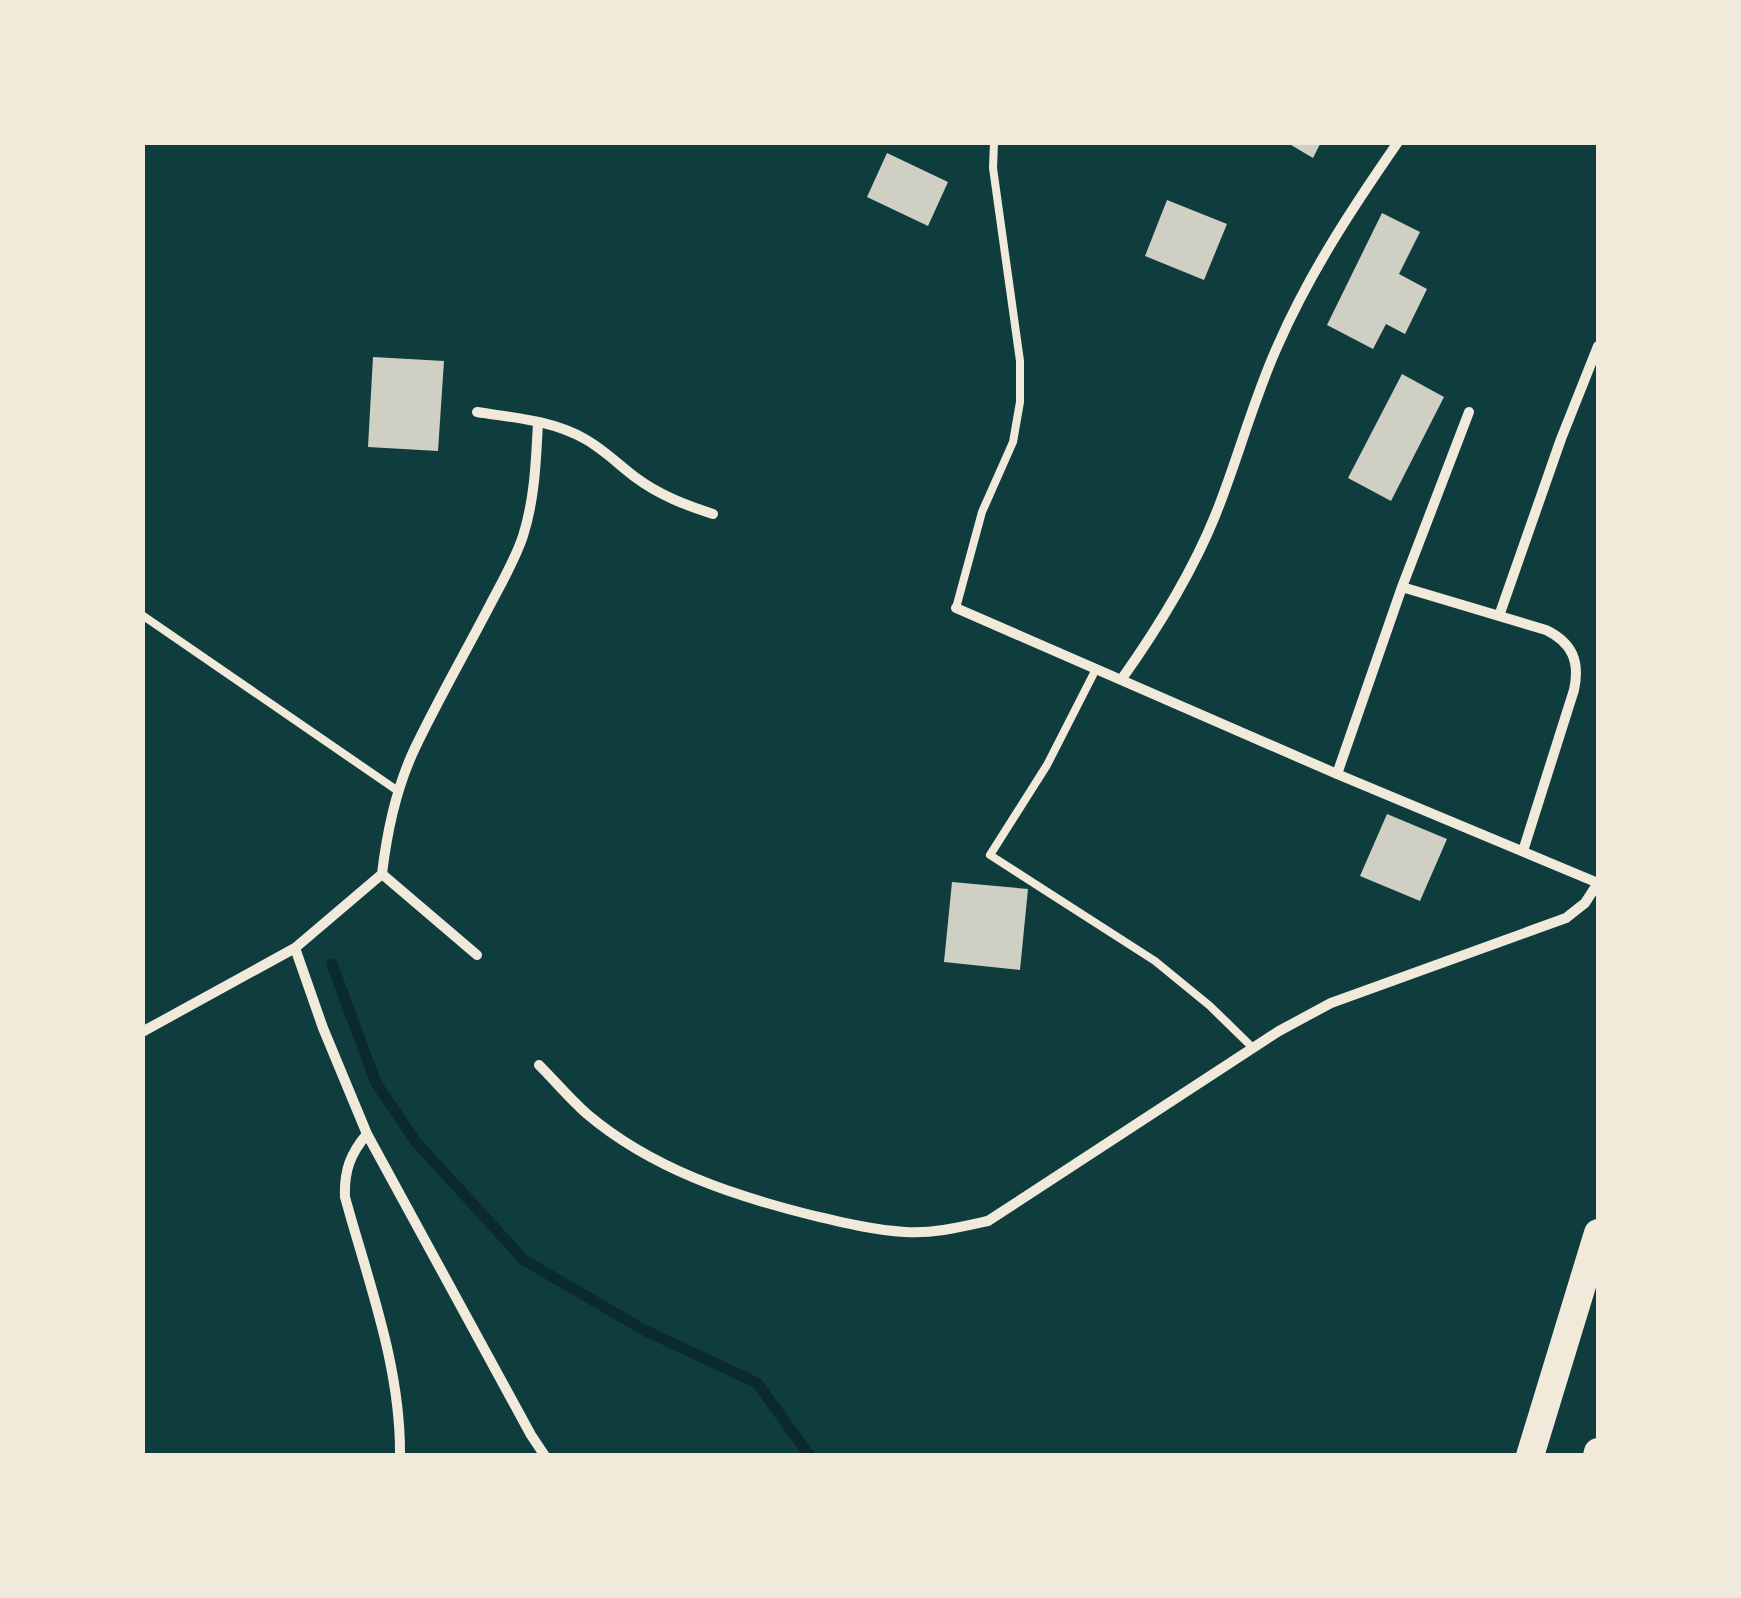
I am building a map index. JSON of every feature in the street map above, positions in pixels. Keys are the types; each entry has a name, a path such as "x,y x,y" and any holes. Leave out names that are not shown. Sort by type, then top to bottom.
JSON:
{"highway":[{"path":"1530,1456 1598,1233"}],"street":[{"path":"1121,680 1149,642 1195,559 1215,515 1252,406 1312,276 1398,142"},
{"path":"1499,616 1560,439 1598,346"},
{"path":"478,412 538,422 582,437 648,486 714,514"},
{"path":"1337,774 1468,412"},
{"path":"142,1032 295,948 382,874 387,832 414,750 522,538 531,508 538,422"},
{"path":"1402,587 1546,630 1561,637 1575,661 1577,676 1523,851"},
{"path":"539,1065 588,1114 626,1142 709,1185 752,1201 865,1228 908,1233 948,1230 988,1221 1331,1002 1566,918 1584,903 1598,883 956,608"},
{"path":"382,874 478,954"},
{"path":"295,948 367,1134 545,1456"},
{"path":"367,1134 349,1160 344,1177 345,1197 392,1369 400,1456"}],"lane":[{"path":"956,608 982,512 1013,442 1020,402 1020,361 993,168 994,142"},
{"path":"142,615 398,791"},
{"path":"1096,669 1047,765 990,855 1155,962 1254,1048"}],"building":[{"path":"1286,142 1321,142 1313,158"},
{"path":"887,153 948,182 928,226 867,197"},
{"path":"1167,200 1227,224 1204,280 1145,256"},
{"path":"1382,213 1420,232 1399,274 1427,289 1405,334 1386,324 1373,349 1327,325"},
{"path":"373,357 444,361 438,451 368,447"},
{"path":"1402,374 1444,397 1391,501 1348,478"},
{"path":"1387,814 1447,839 1420,901 1360,876"},
{"path":"952,882 1028,889 1020,970 944,962"}],"waterway":[{"path":"332,964 376,1083 416,1142 524,1260 644,1330 757,1383 810,1456"}]}
